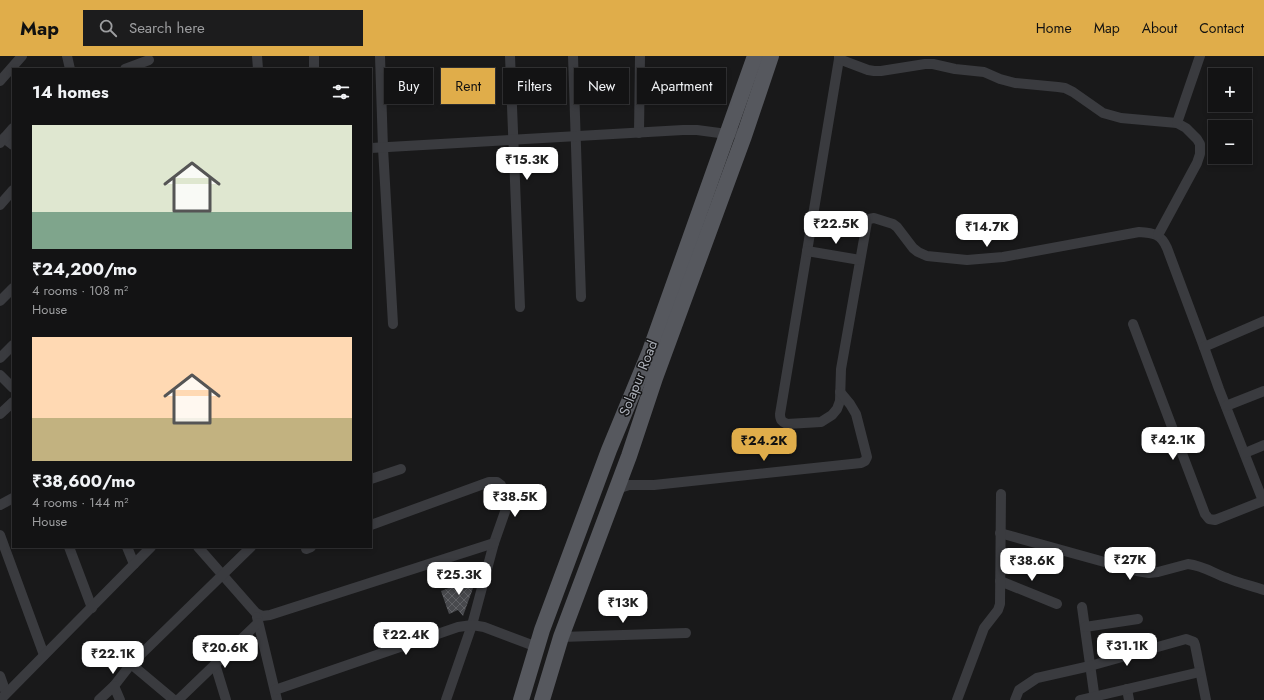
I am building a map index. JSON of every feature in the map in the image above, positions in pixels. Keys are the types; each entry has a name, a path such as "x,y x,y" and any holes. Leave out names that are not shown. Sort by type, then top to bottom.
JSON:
{"main road":[{"name":"Solapur Road","path":"656,354 727,134 755,56"},
{"name":"Solapur Road","path":"521,700 542,630 595,489 648,375 744,136 771,56"},
{"name":"Solapur Road","path":"542,700 561,637 629,456 648,375"}],"street":[{"path":"0,81 22,56"},
{"path":"258,56 258,68"},
{"path":"314,56 314,68"},
{"path":"380,56 383,148 393,324"},
{"path":"510,56 520,307"},
{"path":"573,56 581,297"},
{"path":"640,56 640,133"},
{"path":"1177,123 1200,56"},
{"path":"1133,324 1205,514 1209,519 1215,520 1264,502 1219,389 1164,240 1158,235 1150,232 1140,232 1003,257 967,260 927,256 913,248 898,227 874,218 869,219 867,222 860,260 840,384 840,401 837,409 827,419 821,422 787,424 782,422 780,418 839,58 874,71 925,64 977,71 1016,83 1065,88 1103,113 1121,118 1177,123 1186,128 1197,139 1200,144 1200,154 1197,163 1158,235"},
{"path":"129,68 150,62"},
{"path":"12,129 2,141 12,145"},
{"path":"372,148 697,130 727,134 728,131 744,136"},
{"path":"0,205 12,191"},
{"path":"807,251 860,260"},
{"path":"0,300 12,289"},
{"path":"1204,347 1264,321"},
{"path":"0,358 12,346"},
{"path":"0,375 12,387"},
{"path":"617,488 629,484 654,484 861,463 865,461 867,457 856,414 840,384"},
{"path":"1226,406 1264,392"},
{"path":"0,414 12,403"},
{"path":"1245,453 1264,445"},
{"path":"372,479 401,469"},
{"path":"372,525 493,481 501,484 508,500 494,543 472,625 446,700"},
{"path":"957,700 984,628 998,610 1000,582 1001,494"},
{"path":"0,505 12,499"},
{"path":"1000,533 1149,573 1188,564 1195,564 1203,566 1226,578 1264,590"},
{"path":"0,535 44,655"},
{"path":"178,700 215,664 257,618 494,543"},
{"path":"69,548 92,608"},
{"path":"127,548 134,564"},
{"path":"3,696 151,548"},
{"path":"199,548 257,618 277,700"},
{"path":"99,700 114,686 131,664 250,548"},
{"path":"1000,582 1057,604"},
{"path":"1082,606 1094,698"},
{"path":"1085,627 1138,619"},
{"path":"275,690 458,627 472,625 484,627 538,647"},
{"path":"561,637 686,633"},
{"path":"1014,700 1019,690 1036,678 1090,666 1186,640 1194,642 1206,700"},
{"path":"131,664 174,700"},
{"path":"215,664 226,700"},
{"path":"1080,700 1094,698 1200,672"},
{"path":"0,676 3,696"},
{"path":"114,686 120,700"},
{"path":"1127,689 1129,700"}],"building":[{"path":"477,577 463,616 458,610 449,614 441,591"}]}
